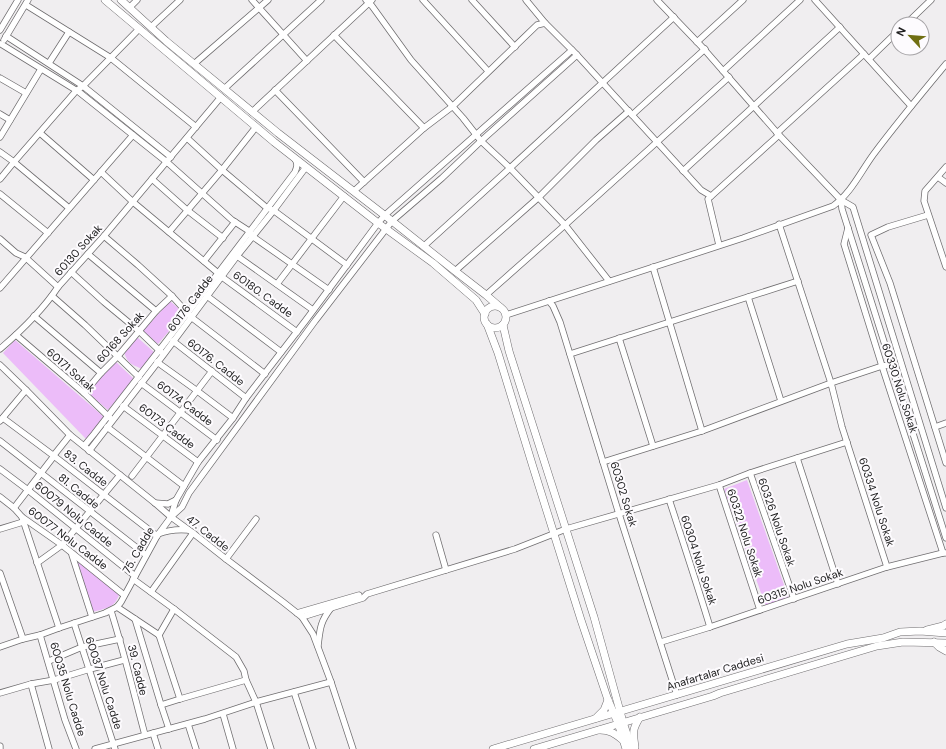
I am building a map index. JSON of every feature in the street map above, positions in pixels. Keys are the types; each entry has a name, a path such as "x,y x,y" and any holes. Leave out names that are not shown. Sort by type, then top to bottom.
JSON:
{"main road":[{"path":"105,0 256,127 306,167 433,263 470,294 485,314 581,620 608,700 617,713"},
{"path":"122,0 166,41 252,112 385,215 502,309 506,315 503,325 509,351 594,617 617,713 634,749"},
{"path":"485,314 490,308 500,308"},
{"path":"488,324 494,328 503,325"},
{"path":"920,631 946,624"},
{"name":"Anafartalar Caddesi","path":"493,749 847,644 883,638 900,632 920,631 946,634"},
{"name":"Anafartalar Caddesi","path":"534,749 877,646 902,642 946,643"},
{"path":"934,642 939,647 946,650"},
{"path":"594,720 604,710 608,700"},
{"path":"634,749 634,726 640,717"},
{"path":"621,723 626,749"},
{"path":"596,730 607,730 624,741"}],"street":[{"path":"0,30 18,0"},
{"path":"130,7 137,0"},
{"path":"151,27 180,0"},
{"path":"252,0 307,61"},
{"path":"194,64 268,0"},
{"path":"224,89 321,0"},
{"path":"423,0 488,71"},
{"path":"472,0 515,47"},
{"path":"526,0 545,23 577,55 683,171 701,190 711,196"},
{"path":"657,0 705,49 778,134 841,200 853,206 946,508"},
{"path":"697,42 743,0"},
{"path":"723,71 800,0"},
{"path":"815,0 911,106"},
{"path":"914,16 931,0"},
{"path":"252,112 369,1 411,60 453,106 481,140 565,225 609,281"},
{"path":"196,127 111,58 69,32 27,2 1,45 76,90 167,162 235,222 329,290"},
{"path":"424,246 674,17"},
{"path":"354,191 424,128 453,106 537,25 545,23"},
{"path":"683,171 840,27"},
{"path":"0,179 76,90 83,86 139,29"},
{"path":"49,63 69,32"},
{"path":"334,35 424,128"},
{"path":"6,36 83,86 171,157"},
{"path":"868,59 890,39"},
{"path":"455,271 538,197 596,140 705,49"},
{"path":"171,517 176,500 198,462 217,440 246,398 329,290 378,222 572,50"},
{"path":"719,245 708,199 864,54"},
{"path":"171,517 182,507 189,493 311,326 392,221 442,178 481,140 577,55"},
{"path":"506,315 833,206 841,200 853,185 865,165 946,64"},
{"path":"0,137 41,69"},
{"path":"486,295 729,77"},
{"path":"0,78 26,93"},
{"path":"275,90 364,182"},
{"name":"60130 Sokak","path":"0,349 16,335 52,296 58,287 104,236 221,97"},
{"path":"0,114 10,120"},
{"path":"169,232 222,170 256,127"},
{"path":"40,133 94,180"},
{"path":"1,285 133,135"},
{"path":"187,138 222,170 270,209 347,265"},
{"path":"0,152 69,208"},
{"path":"270,209 295,172 297,162 294,157"},
{"name":"60176 Cadde","path":"89,450 107,427 110,418 123,406 142,383 157,362 161,352 173,341 189,315 207,296 220,275 237,256 270,209 306,167"},
{"path":"946,167 926,191 924,201 946,267"},
{"name":"60180. Cadde","path":"101,172 133,202 220,275 297,332"},
{"path":"938,177 946,183"},
{"path":"152,179 222,238"},
{"path":"0,194 48,233"},
{"path":"276,284 344,196"},
{"path":"841,200 842,209 946,538"},
{"path":"928,215 871,235 890,283 946,463"},
{"path":"204,261 235,222"},
{"name":"60334 Nolu Sokak","path":"779,224 831,383 847,442 887,567"},
{"name":"60330 Nolu Sokak","path":"848,228 844,244 882,366 944,553"},
{"path":"84,446 110,418 139,377 161,352 251,234"},
{"path":"104,236 172,296 189,315 265,374"},
{"path":"0,239 16,253 26,258 58,287"},
{"path":"88,254 156,311"},
{"path":"237,256 313,310"},
{"path":"653,267 702,431"},
{"path":"71,272 161,352"},
{"path":"570,354 798,281"},
{"path":"52,296 85,325 139,377"},
{"name":"60168 Sokak","path":"84,393 156,311 172,296"},
{"path":"207,296 282,352"},
{"path":"748,297 781,401"},
{"name":"60302 Sokak","path":"549,301 553,306 560,322 677,695"},
{"path":"34,316 101,373"},
{"name":"60171 Sokak","path":"16,335 84,393 110,418"},
{"path":"619,338 653,446"},
{"name":"60176. Cadde","path":"173,341 246,398"},
{"path":"157,362 233,418"},
{"name":"47. Cadde","path":"0,365 70,435 171,517 300,615 313,634 331,682 353,749"},
{"path":"603,462 702,431 831,383 882,366 892,365"},
{"path":"132,476 196,390 212,371"},
{"name":"60174 Cadde","path":"142,383 217,440"},
{"path":"1,419 26,390"},
{"name":"60173 Cadde","path":"123,406 198,462"},
{"name":"83. Cadde","path":"1,419 54,455 157,535"},
{"path":"935,427 946,423"},
{"path":"107,427 184,486"},
{"path":"14,508 70,435"},
{"name":"81. Cadde","path":"0,441 146,555"},
{"path":"300,615 363,594 515,548 566,529 719,485 750,473 847,442"},
{"path":"797,458 838,584"},
{"name":"60079 Nolu Cadde","path":"0,469 76,529 151,592 236,657 244,671 246,680 256,702 271,749"},
{"name":"60326 Nolu Sokak","path":"750,473 794,599"},
{"path":"37,563 62,545 105,495 120,475"},
{"name":"60322 Nolu Sokak","path":"719,485 760,610"},
{"name":"60077 Nolu Cadde","path":"0,497 14,508 22,519 62,545 124,595"},
{"name":"60304 Nolu Sokak","path":"669,499 710,627"},
{"path":"155,503 168,504 176,500"},
{"name":"75. Cadde","path":"114,609 134,578 157,535 171,517"},
{"path":"0,529 22,519 58,628"},
{"path":"226,559 256,519"},
{"path":"151,592 191,532 181,529 169,530 157,535"},
{"path":"436,535 446,570"},
{"name":"60315 Nolu Sokak","path":"661,642 887,567 944,553"},
{"path":"72,554 92,618"},
{"path":"0,572 23,639"},
{"path":"300,615 331,608 363,598 367,594"},
{"path":"318,648 320,629 324,617 331,608"},
{"path":"0,647 92,618 114,609 135,619 159,635 180,699"},
{"name":"39. Cadde","path":"114,609 124,660 145,736"},
{"path":"159,635 174,609"},
{"path":"135,619 169,729"},
{"name":"60037 Nolu Cadde","path":"74,623 114,747"},
{"name":"60035 Nolu Cadde","path":"40,635 65,720 76,749"},
{"path":"48,661 82,648 120,639"},
{"path":"0,693 31,684 54,680 124,660"},
{"path":"161,706 246,680"},
{"path":"95,749 114,747 154,733 223,714 256,702 331,682"},
{"path":"31,684 49,749"},
{"path":"294,692 314,749"},
{"path":"223,714 233,749"},
{"path":"188,724 196,749"},
{"path":"154,733 158,749"}],"shaded area":[{"path":"170,301 178,308 181,317 158,344 143,331"},
{"path":"137,337 154,352 142,369 130,363 124,352"},
{"path":"15,340 104,417 86,439 3,353"},
{"path":"115,361 134,379 108,410 87,392"},
{"path":"747,480 789,599 766,607 724,489"},
{"path":"75,558 119,595 115,603 105,609 93,612"}]}
